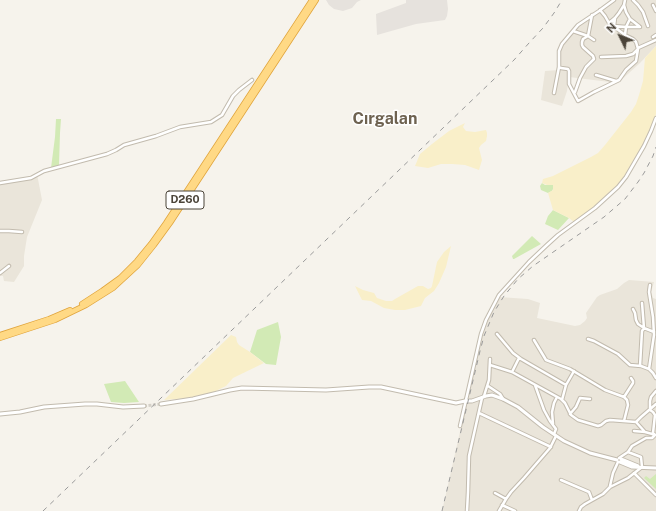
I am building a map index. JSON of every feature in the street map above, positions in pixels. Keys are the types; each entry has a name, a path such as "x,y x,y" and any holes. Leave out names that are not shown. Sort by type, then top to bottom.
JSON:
{"highway":[{"name":"D260","path":"0,335 55,316 83,303 108,287 134,264 166,224 312,0"},
{"name":"D260","path":"0,338 55,320 86,305 113,288 138,265 170,223 316,0"}],"street":[{"path":"554,93 560,67 560,48 578,25 614,0"},
{"path":"609,22 619,13 625,0"},
{"path":"633,0 642,9 648,26"},
{"path":"614,26 626,28 640,27 630,19 624,5"},
{"path":"653,5 656,11"},
{"path":"560,67 569,70 569,84 578,101 598,89 617,81 635,62 637,59 638,49 635,41 609,22 600,10"},
{"path":"575,93 580,78 586,67 594,59 582,45 583,39 588,36 592,16"},
{"path":"614,26 615,18"},
{"path":"625,35 630,19"},
{"path":"573,31 588,36 594,40"},
{"path":"653,37 656,34"},
{"path":"601,57 626,56 633,54 638,49 656,40"},
{"path":"596,75 617,81"},
{"path":"0,182 31,178 44,171 108,154 124,145 156,136 180,127 211,122 222,115 238,90 252,80"},
{"path":"460,426 481,334 486,320 499,295 529,262 558,235 595,208 618,187 626,177 641,151 656,118"},
{"path":"0,232 22,232"},
{"path":"0,273 9,266"},
{"path":"649,369 654,340 653,317 649,294 650,284"},
{"path":"640,366 642,331 644,328 642,303"},
{"path":"633,309 637,322 644,328 654,332"},
{"path":"497,334 519,358 566,385"},
{"path":"588,339 618,354 630,365 649,369 656,378"},
{"path":"534,340 546,360 566,367 605,390 624,397 627,400 628,405 624,420"},
{"path":"512,372 519,358"},
{"path":"467,511 469,456 483,397 488,386 490,376 490,359"},
{"path":"490,365 512,372 562,400 570,414 578,420 598,426 601,426 608,420 636,422 645,432"},
{"path":"562,400 566,385 574,371"},
{"path":"624,397 633,383 631,378"},
{"path":"499,511 506,499 551,447 555,435 556,429 544,410 535,384"},
{"path":"488,386 500,394 503,399"},
{"path":"161,404 193,399 239,388 326,390 369,387 390,389 456,403 474,401 492,395 518,407 564,441 587,451 642,467 656,468"},
{"path":"650,410 650,400 656,391"},
{"path":"553,424 552,412 557,397"},
{"path":"570,414 580,398 590,399"},
{"path":"0,414 44,407 85,404 122,407 144,406"},
{"path":"636,422 656,404"},
{"path":"610,487 613,473 619,460 632,446 646,438 652,438 654,436 655,415 654,412 650,410"},
{"path":"479,413 551,447"},
{"path":"634,431 654,434"},
{"path":"628,452 641,457 642,467"},
{"path":"579,511 583,505 603,494 610,487 628,478 642,467"},
{"path":"634,473 656,495"},
{"path":"561,480 589,492 592,500"},
{"path":"495,493 506,499"},
{"path":"502,505 515,511"}],"shaded area":[{"path":"326,0 361,0 352,8 343,11 334,9"},
{"path":"406,0 447,0 447,16 445,20 416,24 377,35 376,14 406,3"},
{"path":"613,0 656,0 656,46 618,83 569,77 567,91 562,106 541,100 545,71 559,70 560,48 579,23 596,13"},
{"path":"37,174 42,200 27,237 24,266 14,282 4,281 3,276 0,276 0,181 27,178"},
{"path":"629,280 654,282 651,292 653,298 656,299 656,511 442,511 484,326 499,297 528,299 540,303 537,318 575,326 580,325 585,321 587,318 586,313 597,297 617,289"}],"green space":[{"path":"56,119 61,119 59,165 51,168 55,137"},
{"path":"542,183 545,185 553,185 552,191 548,193 541,190 540,186"},
{"path":"553,210 569,218 558,230 545,224 548,216"},
{"path":"532,236 541,244 513,259 512,256"},
{"path":"278,322 281,337 276,365 266,364 250,352 257,330"},
{"path":"125,381 139,402 111,402 104,384"},
{"path":"656,474 656,489 644,478 646,476 650,479"}],"sand":[{"path":"656,46 656,114 651,129 622,181 608,196 574,222 553,210 548,193 553,190 553,185 542,183 543,179 553,176 591,157 598,153 605,145 636,104 643,81 645,58"},
{"path":"465,123 463,127 466,131 475,132 486,130 487,133 486,141 479,148 482,160 479,170 465,165 452,164 441,164 428,168 415,166 420,154 449,131"},
{"path":"451,246 446,267 439,283 434,291 425,298 421,306 405,310 395,310 384,308 371,301 362,300 355,286 374,293 377,298 386,301 392,301 418,286 423,286 428,289 431,288 437,262 444,252"},
{"path":"231,335 236,337 239,345 264,363 233,378 226,386 214,392 188,398 164,400"}],"tunnel":[{"path":"144,406 161,404"}],"railway":[{"path":"43,511 514,60 543,28 562,0"},
{"path":"442,511 480,351 484,336 494,312 504,296 518,279 533,266 604,217 625,199 644,173 656,147"}],"district":[{"name":"Cırgalan","path":"385,119"}]}
